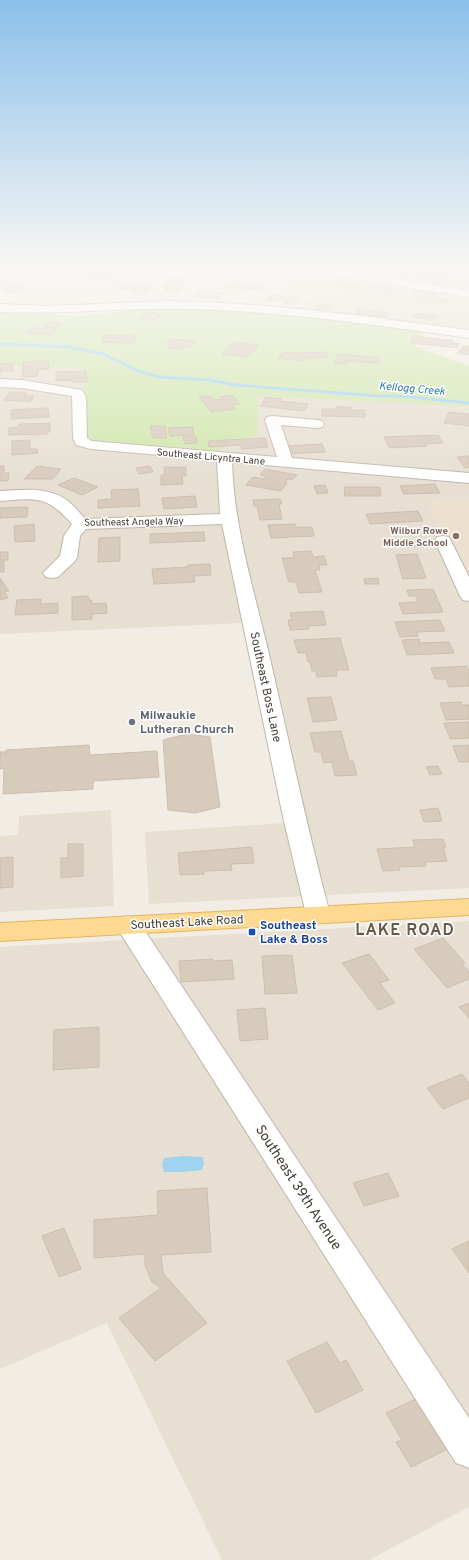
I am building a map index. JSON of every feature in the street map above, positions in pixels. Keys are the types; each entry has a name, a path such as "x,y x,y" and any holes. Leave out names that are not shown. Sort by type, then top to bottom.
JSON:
{"main road":[{"name":"Southeast Lake Road","path":"0,932 469,907"}],"street":[{"name":"Southeast Licyntra Lane","path":"0,383 22,384 76,393 79,396 81,442 91,445 469,478"},
{"path":"286,462 272,420 316,424"},
{"name":"Southeast Boss Lane","path":"224,457 224,476 230,519 297,831 318,914"},
{"name":"Southeast Angela Way","path":"0,496 31,495 54,498 60,502 81,524 230,519"},
{"path":"52,573 68,558 72,536 81,524"},
{"path":"443,541 469,596"},
{"name":"Southeast 39th Avenue","path":"128,925 469,1450"}],"shaded area":[{"path":"0,346 469,405 469,498 426,499 469,587 469,888 149,904 145,832 285,823 243,623 0,634"},
{"name":"Wilbur Rowe Middle School","path":"469,498 469,590 426,499"},
{"path":"111,810 114,906 0,912 0,836 18,835 19,816"},
{"path":"469,921 469,1507 369,1560 222,1560 107,1323 0,1369 0,947"}],"green space":[{"path":"0,341 418,341 414,346 469,366 469,406 258,396 258,435 212,452 99,443 87,439 84,368 0,366"}],"water":[{"path":"183,1156 203,1157 204,1164 202,1170 164,1172 162,1165 164,1158"}],"building":[{"path":"102,341 134,341 133,343 101,342"},
{"path":"169,341 196,341 191,347 185,346 182,349 169,348 171,345 166,344"},
{"path":"411,341 451,341 453,341 452,343 459,343 457,348 410,343"},
{"path":"233,342 259,345 248,357 222,354"},
{"path":"464,346 469,346 468,355 457,353"},
{"path":"283,352 326,352 328,357 306,359 304,361 277,358"},
{"path":"338,354 380,358 378,363 347,361 345,364 334,363"},
{"path":"23,362 48,362 49,369 37,370 38,376 23,377"},
{"path":"13,363 13,371 1,371 0,374 0,364"},
{"path":"86,371 87,382 72,382 72,380 56,381 56,372"},
{"path":"10,392 27,393 25,396 34,396 30,402 4,400"},
{"path":"232,395 240,404 232,405 236,409 211,412 199,397 210,396 214,400 222,399 220,397"},
{"path":"266,397 282,399 280,401 308,404 304,411 260,406"},
{"path":"336,407 351,407 351,410 365,410 365,417 322,416 322,409 336,409"},
{"path":"48,408 49,417 11,419 11,410"},
{"path":"449,412 469,414 469,426 444,423"},
{"path":"50,423 50,432 47,432 47,434 8,435 9,428 19,427 19,424"},
{"path":"150,426 165,426 167,438 153,438"},
{"path":"193,427 194,435 170,436 168,428"},
{"path":"438,435 443,443 425,444 427,446 390,448 384,437"},
{"path":"183,437 196,437 197,443 185,444"},
{"path":"265,438 268,447 242,449 241,445 209,447 208,441"},
{"path":"30,440 30,449 37,449 38,453 12,455 12,441"},
{"path":"322,444 325,452 289,454 286,446"},
{"path":"469,456 469,467 465,468 457,457"},
{"path":"0,466 4,466 4,473 9,473 8,481 0,481"},
{"path":"37,466 61,469 53,479 24,479"},
{"path":"150,466 153,472 139,474 136,468"},
{"path":"164,467 186,467 186,476 182,476 183,484 161,485 161,475 165,475"},
{"path":"265,469 297,475 292,480 288,479 281,491 246,485 253,477 264,479 266,476 260,475"},
{"path":"74,478 98,487 82,495 58,485"},
{"path":"435,484 440,493 404,494 400,486"},
{"path":"325,485 328,493 317,494 314,486"},
{"path":"344,487 380,487 381,496 345,496"},
{"path":"138,489 140,506 98,508 98,500 112,499 111,490"},
{"path":"195,496 197,507 164,509 162,498"},
{"path":"280,499 282,504 279,504 282,519 260,520 257,506 254,506 253,500"},
{"path":"28,507 27,517 0,518 0,508"},
{"path":"418,511 423,521 370,524 366,514"},
{"path":"34,524 35,541 15,542 14,526"},
{"path":"295,524 296,527 312,527 314,536 271,538 268,525"},
{"path":"204,532 205,541 150,543 150,534"},
{"path":"120,537 120,561 98,562 99,538"},
{"path":"406,541 420,541 422,547 407,547"},
{"path":"311,551 313,557 324,556 327,565 319,565 320,570 315,570 322,592 299,593 296,582 289,582 282,558 294,558 293,552"},
{"path":"0,552 8,552 8,560 4,560 4,572 0,572"},
{"path":"417,554 426,578 403,579 396,555"},
{"path":"210,564 211,575 194,576 195,582 154,584 152,569"},
{"path":"0,578 9,591 4,592 8,598 0,600"},
{"path":"378,578 379,584 365,584 364,579"},
{"path":"433,589 443,612 403,614 399,603 418,602 416,596 409,596 407,590"},
{"path":"88,596 89,600 92,600 92,604 106,603 107,613 92,614 92,619 72,620 72,597"},
{"path":"41,599 41,604 58,603 58,613 15,615 17,600"},
{"path":"323,611 326,625 307,626 309,629 290,630 288,620 292,620 290,613"},
{"path":"440,620 445,631 416,632 418,636 400,637 395,622"},
{"path":"340,638 349,670 336,670 337,676 317,677 316,671 312,671 306,653 298,653 294,640"},
{"path":"419,639 420,643 449,642 454,653 407,655 402,640"},
{"path":"467,666 469,671 469,686 449,687 446,679 435,679 431,668"},
{"path":"331,697 337,720 313,722 307,698"},
{"path":"461,702 462,705 469,705 469,719 446,720 440,703"},
{"path":"469,722 469,738 450,739 444,723"},
{"path":"341,731 349,761 353,761 357,775 335,776 332,762 324,763 321,752 315,752 310,733"},
{"path":"187,734 210,737 220,807 195,813 168,810 163,740"},
{"path":"89,745 90,755 157,751 159,777 93,781 93,789 3,794 4,768 0,769 0,752 6,752 6,750"},
{"path":"469,745 469,762 459,762 453,746"},
{"path":"438,766 442,774 430,775 426,767"},
{"path":"438,808 442,821 424,822 420,810"},
{"path":"443,839 446,847 443,847 447,861 425,862 426,866 399,867 400,870 383,871 377,849 415,847 413,840"},
{"path":"68,844 83,844 83,876 61,878 61,858 68,858"},
{"path":"252,847 254,863 231,864 232,870 204,871 204,874 180,875 178,853"},
{"path":"13,857 13,887 0,888 0,858"},
{"path":"443,938 465,963 462,964 469,972 469,979 447,988 414,949"},
{"path":"369,954 389,980 380,983 395,1003 378,1010 342,963"},
{"path":"292,955 297,993 265,994 262,956"},
{"path":"213,959 213,961 232,960 234,979 181,982 179,961"},
{"path":"469,1003 469,1018 459,1007"},
{"path":"265,1008 268,1039 240,1041 237,1010"},
{"path":"99,1027 99,1067 53,1070 54,1030"},
{"path":"462,1074 469,1083 469,1098 443,1109 427,1088"},
{"path":"388,1173 399,1196 364,1206 353,1183"},
{"path":"207,1188 211,1252 161,1255 163,1273 207,1323 155,1361 119,1318 161,1288 152,1282 145,1265 145,1254 94,1258 94,1220 158,1215 157,1191"},
{"path":"64,1228 81,1269 59,1277 42,1236"},
{"path":"469,1241 469,1273 452,1249"},
{"path":"327,1342 340,1363 346,1360 363,1390 316,1413 287,1361"},
{"path":"422,1396 452,1447 411,1467 396,1442 402,1440 386,1413"}],"waterway":[{"name":"Kellogg Creek","path":"0,344 69,347 103,354 138,371 159,377 211,380 235,385 379,396 401,396 469,403"}],"place":[{"name":"Wilbur Rowe Middle School","path":"456,536"},
{"name":"Milwaukie Lutheran Church","path":"132,722"},
{"name":"Southeast Lake & Boss","path":"252,932"}],"district":[{"name":"LAKE ROAD","path":"405,929"}]}
